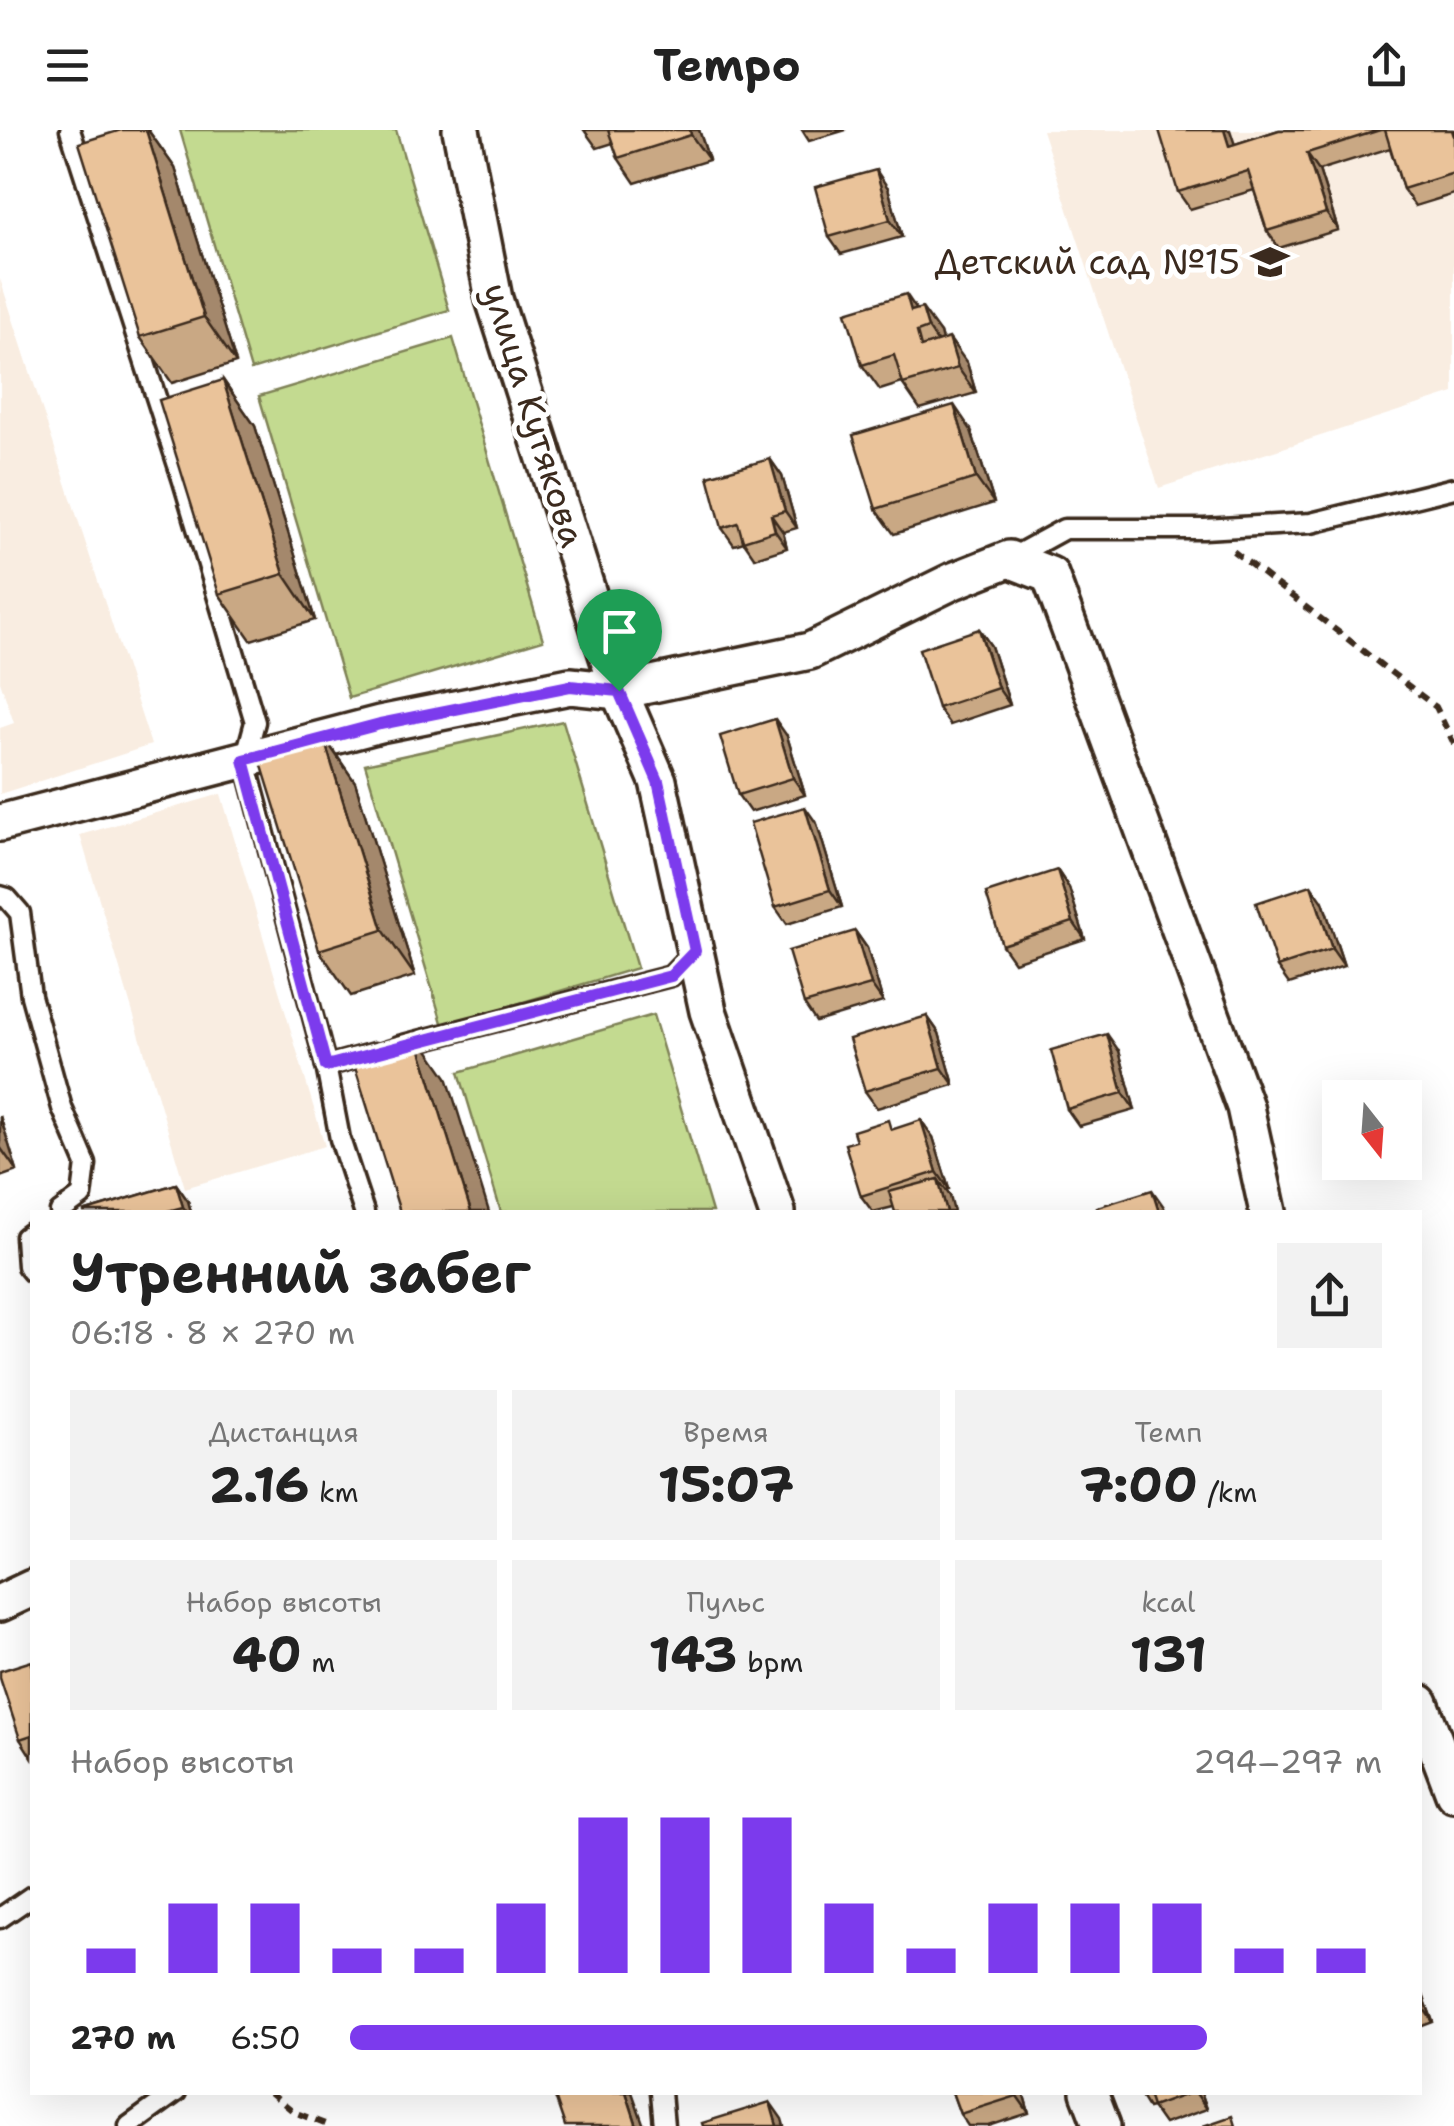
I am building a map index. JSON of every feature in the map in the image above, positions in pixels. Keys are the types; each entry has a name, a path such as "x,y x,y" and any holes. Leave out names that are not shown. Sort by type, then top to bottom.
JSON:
{"street":[{"name":"улица Кутякова","path":"461,130 494,299 619,691 658,781 708,1011 776,1210"},
{"path":"0,823 380,724 570,686 619,691 810,651 1008,559 1050,575 1246,1107 1268,1210"},
{"path":"0,1603 30,1589"},
{"path":"1422,1708 1454,1793"},
{"path":"1090,2095 1102,2126"}],"lane":[{"path":"70,130 183,481 255,722 244,760 326,1066 340,1139 363,1210"},
{"path":"1008,559 1064,529 1204,530 1311,523 1454,488"},
{"path":"0,896 20,913 31,996 62,1108 86,1164 82,1196 63,1210"},
{"path":"326,1066 671,976 695,951"},
{"path":"30,1233 25,1236 30,1270"},
{"path":"0,1918 30,1897"},
{"path":"129,2126 172,2095"},
{"path":"661,2095 664,2126"}],"path":[{"path":"1204,530 1436,707 1454,744"},
{"path":"274,2095 294,2112 330,2126"}],"shaded area":[{"name":"Детский сад №15","path":"1042,130 1454,130 1454,393 1159,488"},
{"path":"0,279 151,745 0,794 0,728 14,723 0,681"},
{"path":"221,794 325,1146 185,1188 80,835"}],"green space":[{"path":"180,130 396,130 449,310 251,370"},
{"path":"453,338 543,640 349,698 259,396"},
{"path":"563,721 637,968 443,1026 365,764"},
{"path":"653,1015 711,1210 500,1210 459,1072"}],"building":[{"path":"121,130 146,130 204,317 140,337 79,143"},
{"path":"608,130 690,130 691,135 618,158"},
{"path":"1159,130 1224,130 1229,146 1279,130 1380,130 1307,153 1326,213 1267,231 1248,171 1178,192"},
{"path":"1385,130 1452,130 1454,173 1403,189"},
{"path":"876,170 890,220 829,237 815,187"},
{"path":"906,294 911,311 922,308 928,328 917,332 921,347 949,338 958,368 903,384 894,355 862,365 846,312"},
{"path":"223,380 284,574 219,594 159,400"},
{"path":"954,405 976,478 876,509 853,435"},
{"path":"770,459 785,511 771,515 775,531 743,541 738,523 722,528 708,476"},
{"path":"979,629 998,688 938,708 919,649"},
{"path":"775,719 793,778 738,795 720,736"},
{"path":"323,736 383,930 319,950 259,756"},
{"path":"805,807 830,890 775,907 750,823"},
{"path":"1057,870 1073,922 1002,945 986,893"},
{"path":"1311,885 1332,949 1277,967 1256,903"},
{"path":"855,931 871,985 804,1004 788,951"},
{"path":"927,1016 942,1068 865,1091 849,1039"},
{"path":"415,1031 470,1210 399,1210 350,1051"},
{"path":"1107,1034 1123,1093 1067,1109 1051,1050"},
{"path":"888,1120 891,1130 921,1120 937,1172 861,1196 845,1144 856,1141 853,1131"},
{"path":"938,1179 946,1210 894,1210 889,1192"},
{"path":"176,1184 183,1207 172,1210 90,1210"},
{"path":"1152,1190 1158,1210 1098,1210 1097,1207"},
{"path":"30,1662 30,1736 20,1739 0,1671"},
{"path":"554,2095 627,2095 637,2126 565,2126"},
{"path":"953,2095 1017,2095 1017,2096 960,2114"},
{"path":"1148,2095 1185,2095 1152,2107"},
{"path":"770,2102 777,2126 702,2123"},
{"path":"1232,2116 1235,2126 1203,2126"}],"place":[{"name":"Детский сад №15","path":"1270,262"}],"route":[{"path":"570,686 619,691 658,781 695,951 671,976 326,1066 244,760 380,724 534,692 570,686"}]}
